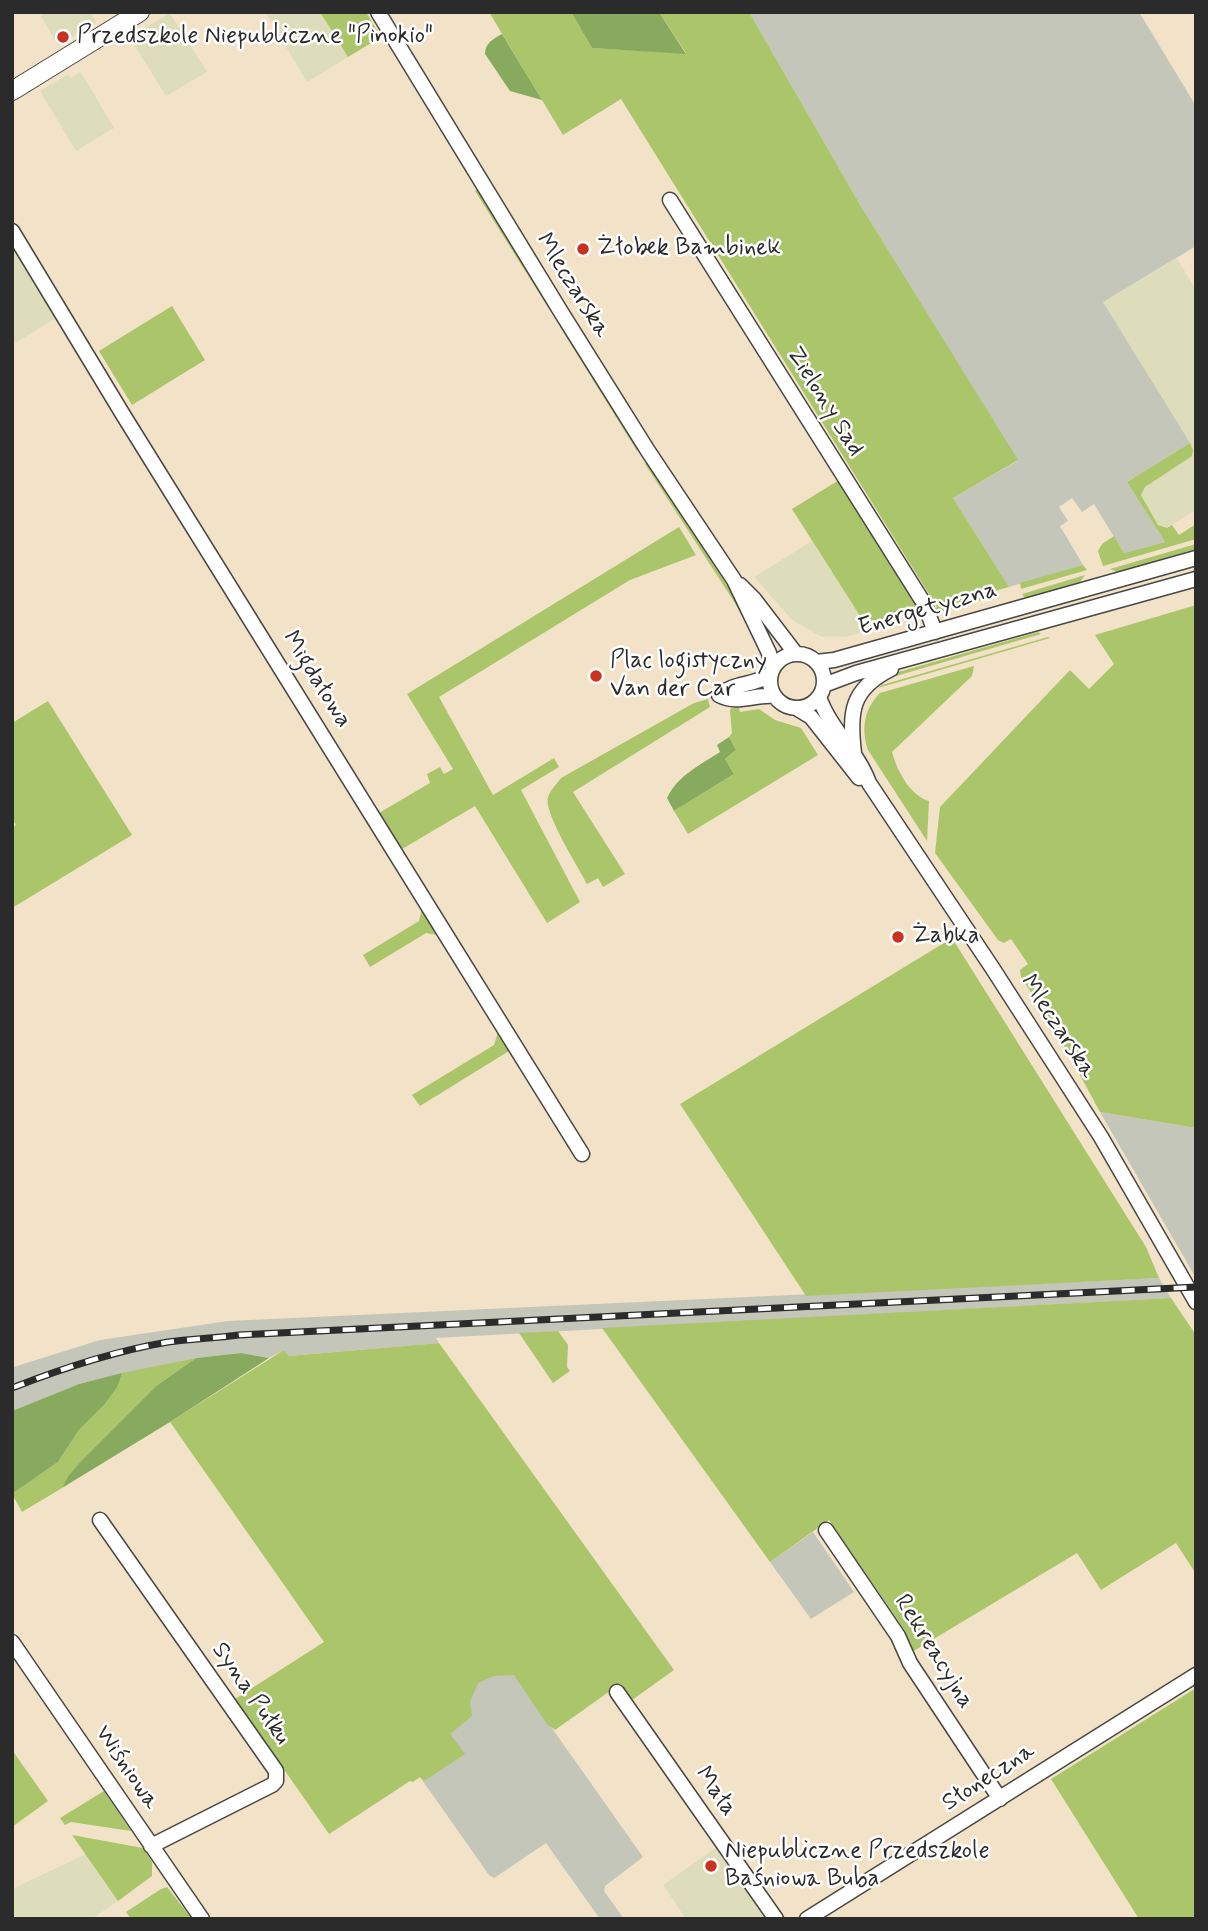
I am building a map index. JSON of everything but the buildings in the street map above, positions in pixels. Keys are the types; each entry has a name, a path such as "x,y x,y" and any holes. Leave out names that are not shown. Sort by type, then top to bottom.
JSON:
{"street":[{"path":"12,91 140,12"},
{"name":"Mleczarska","path":"378,12 648,451 734,580 769,653 771,672"},
{"name":"Zielony Sad","path":"670,200 925,604 935,632"},
{"name":"Migdałowa","path":"12,231 582,1154"},
{"name":"Energetyczna","path":"816,662 857,654 1196,558"},
{"name":"Energetyczna","path":"822,691 852,674 1196,579"},
{"name":"Mleczarska","path":"734,580 754,598 796,654"},
{"path":"1051,600 1056,618"},
{"path":"778,629 802,646 814,650 839,655 857,654"},
{"path":"771,672 770,687 774,696 785,706 798,709 810,705 822,691 823,673 816,662 807,656 796,654 781,659 771,672 754,682 729,687 719,695 729,701 762,695 774,696"},
{"name":"Mleczarska","path":"855,756 851,725 859,693 875,678 921,655"},
{"name":"Mleczarska","path":"822,691 831,722 1101,1137 1196,1302"},
{"name":"Mleczarska","path":"798,709 811,717 858,777 869,783"},
{"name":"Syna Pułku","path":"100,1520 276,1771 276,1782 272,1785 151,1846"},
{"name":"Rekreacyjna","path":"826,1530 898,1636 910,1663 1000,1799"},
{"name":"Wiśniowa","path":"12,1642 202,1919"},
{"name":"Słoneczna","path":"807,1919 1196,1675"},
{"name":"Mała","path":"617,1692 776,1919"}],"shaded area":[{"name":"Przedszkole Niepubliczne \"Pinokio\"","path":"39,12 90,12 96,22 58,46"},
{"path":"265,12 320,12 348,57 307,82"},
{"path":"749,12 1139,12 1196,106 1196,246 1103,302 1190,443 1127,482 1165,542 1124,553 1094,504 1082,512 1072,498 1059,507 1068,521 1060,526 1083,565 1009,587 953,498 1017,461 862,208"},
{"path":"170,13 207,72 166,96 129,37"},
{"path":"81,72 114,128 76,151 40,91 68,74 71,78"},
{"path":"12,247 56,318 12,345"},
{"path":"1177,258 1196,290 1196,510 1167,528 1158,525 1141,495 1142,491 1193,450 1103,302"},
{"path":"812,541 869,630 846,637 822,637 792,620 754,577"},
{"path":"1100,1112 1196,1128 1196,1278"},
{"path":"1159,1278 1171,1298 436,1338 439,1343 289,1356 284,1350 269,1358 241,1353 196,1358 79,1384 12,1411 12,1368 100,1340 228,1321"},
{"path":"813,1532 854,1592 811,1619 770,1562"},
{"path":"453,1588 643,1857 605,1886 604,1891 624,1919 600,1919 546,1843 494,1878 489,1875 420,1777"},
{"name":"Niepubliczne Przedszkole Baśniowa Buba","path":"718,1846 769,1919 686,1919 663,1885"},
{"path":"86,1854 118,1901 92,1919 12,1919 12,1889"}],"green space":[{"path":"320,12 366,12 381,37 348,57"},
{"path":"489,12 571,12 592,48 686,53 659,12 749,12 862,208 1018,460 953,498 1009,587 991,592 992,597 936,613 934,609 937,607 621,99 563,135"},
{"path":"571,12 659,12 686,54 592,48"},
{"path":"502,34 542,100 510,91 485,54 488,44"},
{"path":"478,189 551,308 549,309 475,191"},
{"path":"172,306 205,360 132,405 99,351"},
{"path":"562,326 638,449 637,451 560,327"},
{"path":"1190,443 1192,456 1145,487 1141,495 1158,525 1167,528 1172,525 1179,535 1196,524 1196,539 1103,566 1098,551 1102,544 1114,536 1124,553 1165,542 1127,482"},
{"path":"647,462 738,602 754,637 645,464"},
{"path":"839,480 918,607 899,611 901,622 869,630 792,509"},
{"path":"679,527 696,555 630,580 439,697 493,795 554,758 559,767 521,790 580,902 547,923 475,806 402,849 379,813 430,783 427,774 440,767 444,774 453,769 407,694"},
{"path":"1196,544 1196,549 1117,572 1110,569"},
{"path":"1083,565 1087,570 1021,589 1020,583"},
{"path":"1085,575 1080,582 1025,598 1022,594"},
{"path":"1196,605 1196,1128 1100,1112 1055,1029 1021,977 1020,970 1028,964 1011,939 1004,943 998,940 935,853 940,807 1070,670 1089,689 1114,664 1095,635"},
{"path":"1038,632 1041,634 882,680 895,673"},
{"path":"1050,638 878,688 882,685"},
{"path":"974,666 972,676 892,752 910,788 929,801 927,841 868,750 865,720 870,706 880,693"},
{"path":"708,699 710,707 573,792 625,874 603,887 598,878 587,884 551,815 548,804 550,792 561,778 694,703"},
{"path":"48,701 132,835 12,908 12,828 16,825 12,819 12,723"},
{"path":"739,707 740,712 759,709 775,720 801,728 818,755 688,834 674,811 734,774 725,759 736,750 729,737 732,733 730,711 731,708"},
{"path":"729,737 736,750 725,759 734,774 674,811 667,798 671,790 690,772 720,752 717,745"},
{"path":"422,908 437,935 426,933 370,967 363,955 419,921"},
{"path":"952,938 1146,1247 1159,1278 806,1296 680,1104"},
{"path":"498,1032 509,1051 420,1106 412,1095 494,1045"},
{"path":"1171,1298 1196,1335 1196,1574 1176,1543 1101,1590 1077,1553 912,1652 904,1629 829,1520 770,1562 602,1328"},
{"path":"558,1331 568,1345 567,1367 570,1371 553,1383 519,1333"},
{"path":"439,1343 674,1670 632,1700 620,1684 555,1730 547,1724 514,1675 494,1676 478,1683 470,1702 472,1716 450,1734 465,1754 424,1781 420,1777 410,1781 329,1834 235,1699 324,1642 170,1422 284,1350 289,1356"},
{"path":"241,1353 269,1358 62,1488 82,1460 156,1386 196,1358"},
{"path":"196,1358 156,1386 82,1460 62,1488 22,1512 12,1494 58,1462 79,1430 105,1404 118,1386 122,1373"},
{"path":"122,1373 118,1386 105,1404 79,1430 58,1462 12,1494 12,1411 79,1384"},
{"path":"1196,1688 1196,1919 1139,1919 1051,1779"},
{"path":"12,1750 48,1801 12,1827"},
{"path":"104,1791 131,1831 71,1822 65,1825 60,1818"},
{"path":"72,1835 143,1848 152,1862 152,1876 118,1901"},
{"path":"167,1887 192,1919 131,1919 126,1912"}],"railway":[{"path":"12,1388 128,1350 168,1342 239,1335 1196,1287"}],"place":[{"name":"Przedszkole Niepubliczne \"Pinokio\"","path":"63,37"},
{"name":"Żłobek Bambinek","path":"583,249"},
{"name":"Plac logistyczny Van der Car","path":"596,676"},
{"name":"Żabka","path":"898,937"},
{"name":"Niepubliczne Przedszkole Baśniowa Buba","path":"711,1866"}]}
